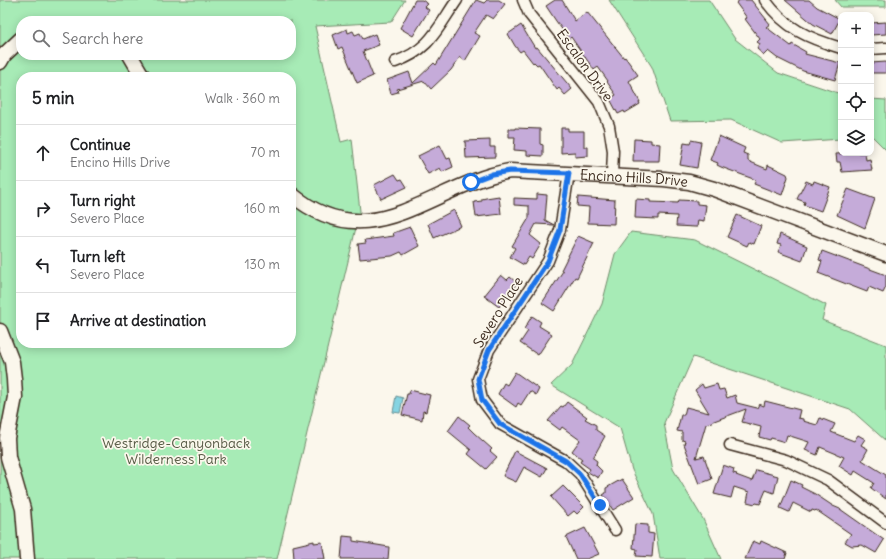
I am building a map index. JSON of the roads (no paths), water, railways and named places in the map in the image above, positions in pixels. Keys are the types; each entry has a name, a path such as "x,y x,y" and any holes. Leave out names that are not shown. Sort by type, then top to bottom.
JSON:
{"main road":[{"path":"0,62 4,55 16,44"},
{"path":"133,60 140,72"},
{"name":"Encino Hills Drive","path":"296,198 315,211 329,216 365,223 408,211 492,174 510,171 612,175 689,182 714,189 886,254"},
{"path":"0,331 12,362 14,397 7,445 8,457 23,509 27,559"}],"street":[{"path":"395,62 417,53 426,44 457,0"},
{"name":"Escalon Drive","path":"523,0 529,14 598,102 608,126 612,151 612,175"},
{"path":"765,0 786,23 795,30 816,41 838,47"},
{"path":"874,49 886,48"},
{"name":"Severo Place","path":"569,173 560,230 548,261 489,350 478,379 482,400 500,424 566,461 580,474 615,530"},
{"path":"730,445 786,460 828,480 886,523"}],"water":[{"path":"396,396 403,398 400,413 393,412"}],"park label":[{"name":"Westridge-Canyonback Wilderness Park","path":"176,452"}]}
